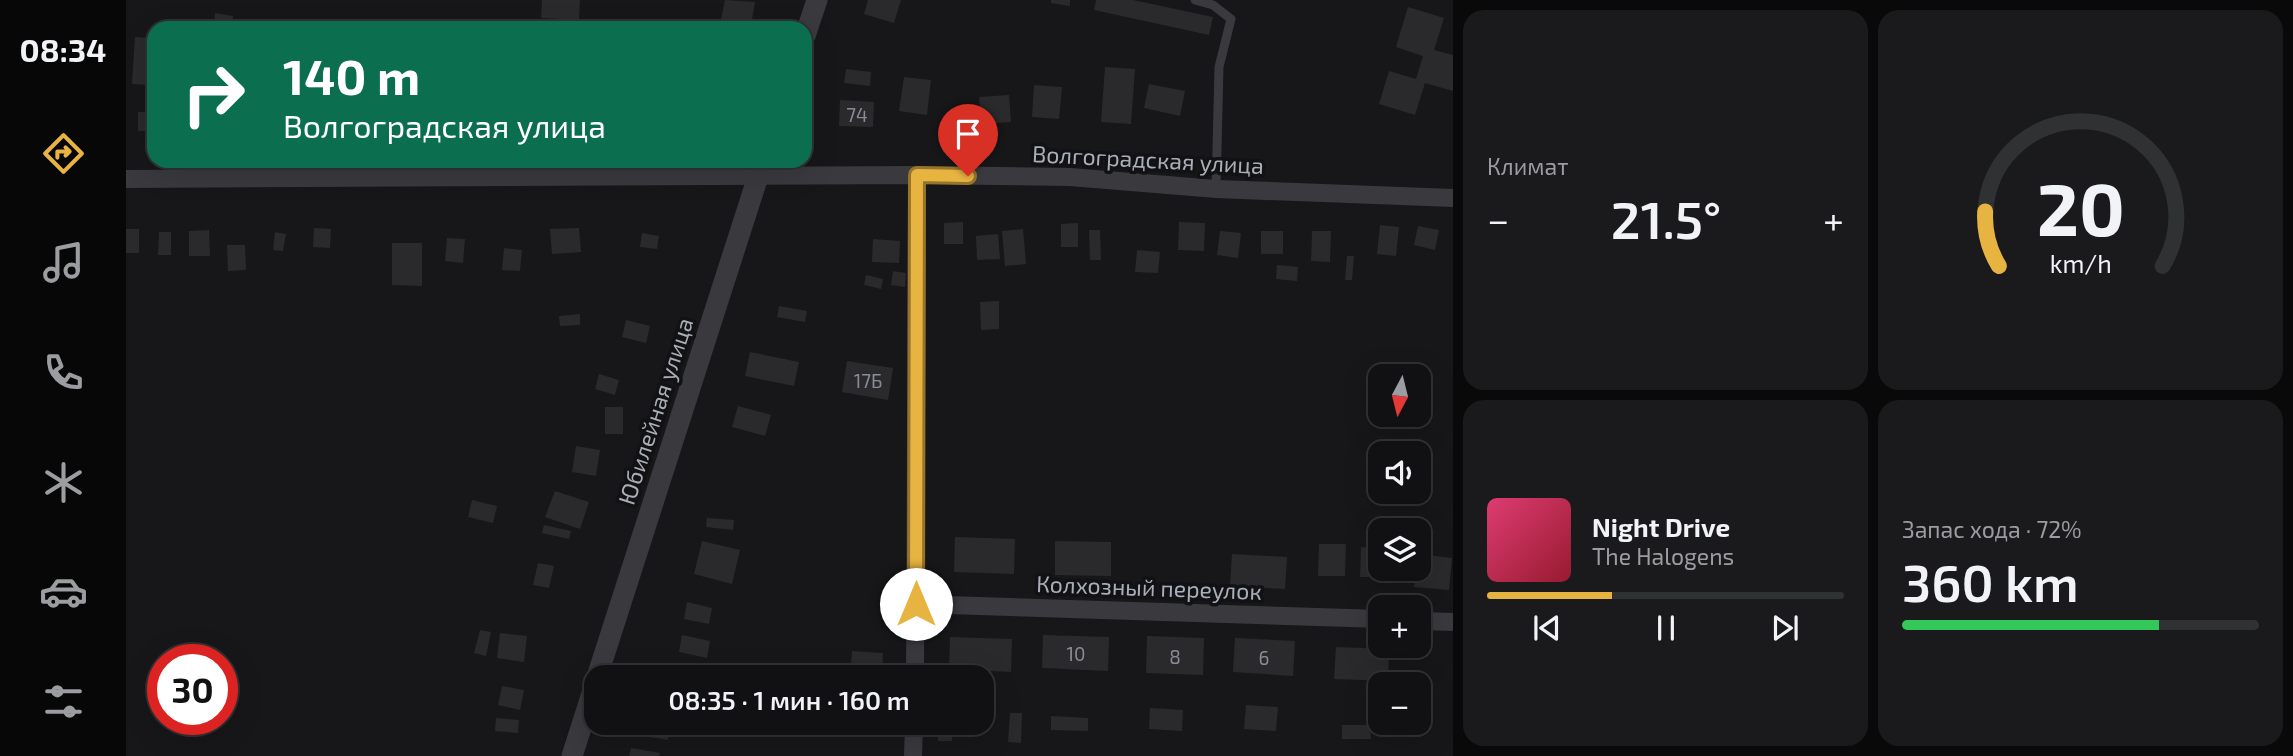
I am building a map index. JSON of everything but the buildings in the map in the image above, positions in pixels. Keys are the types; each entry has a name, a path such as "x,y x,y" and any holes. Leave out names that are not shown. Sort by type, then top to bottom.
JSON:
{"street":[{"path":"810,21 817,0"},
{"name":"Волгоградская улица","path":"126,179 761,169 1070,177 1216,189 1453,198"},
{"name":"Юбилейная улица","path":"601,665 761,169"},
{"path":"915,665 917,175"},
{"name":"Колхозный переулок","path":"916,604 1368,619"},
{"path":"1431,621 1453,622"},
{"name":"Юбилейная улица","path":"572,756 584,719"},
{"path":"913,756 914,735"}],"lane":[{"path":"1195,0 1213,5 1231,19 1219,67 1216,189"}],"route":[{"path":"916,604 917,175 968,176"}]}
